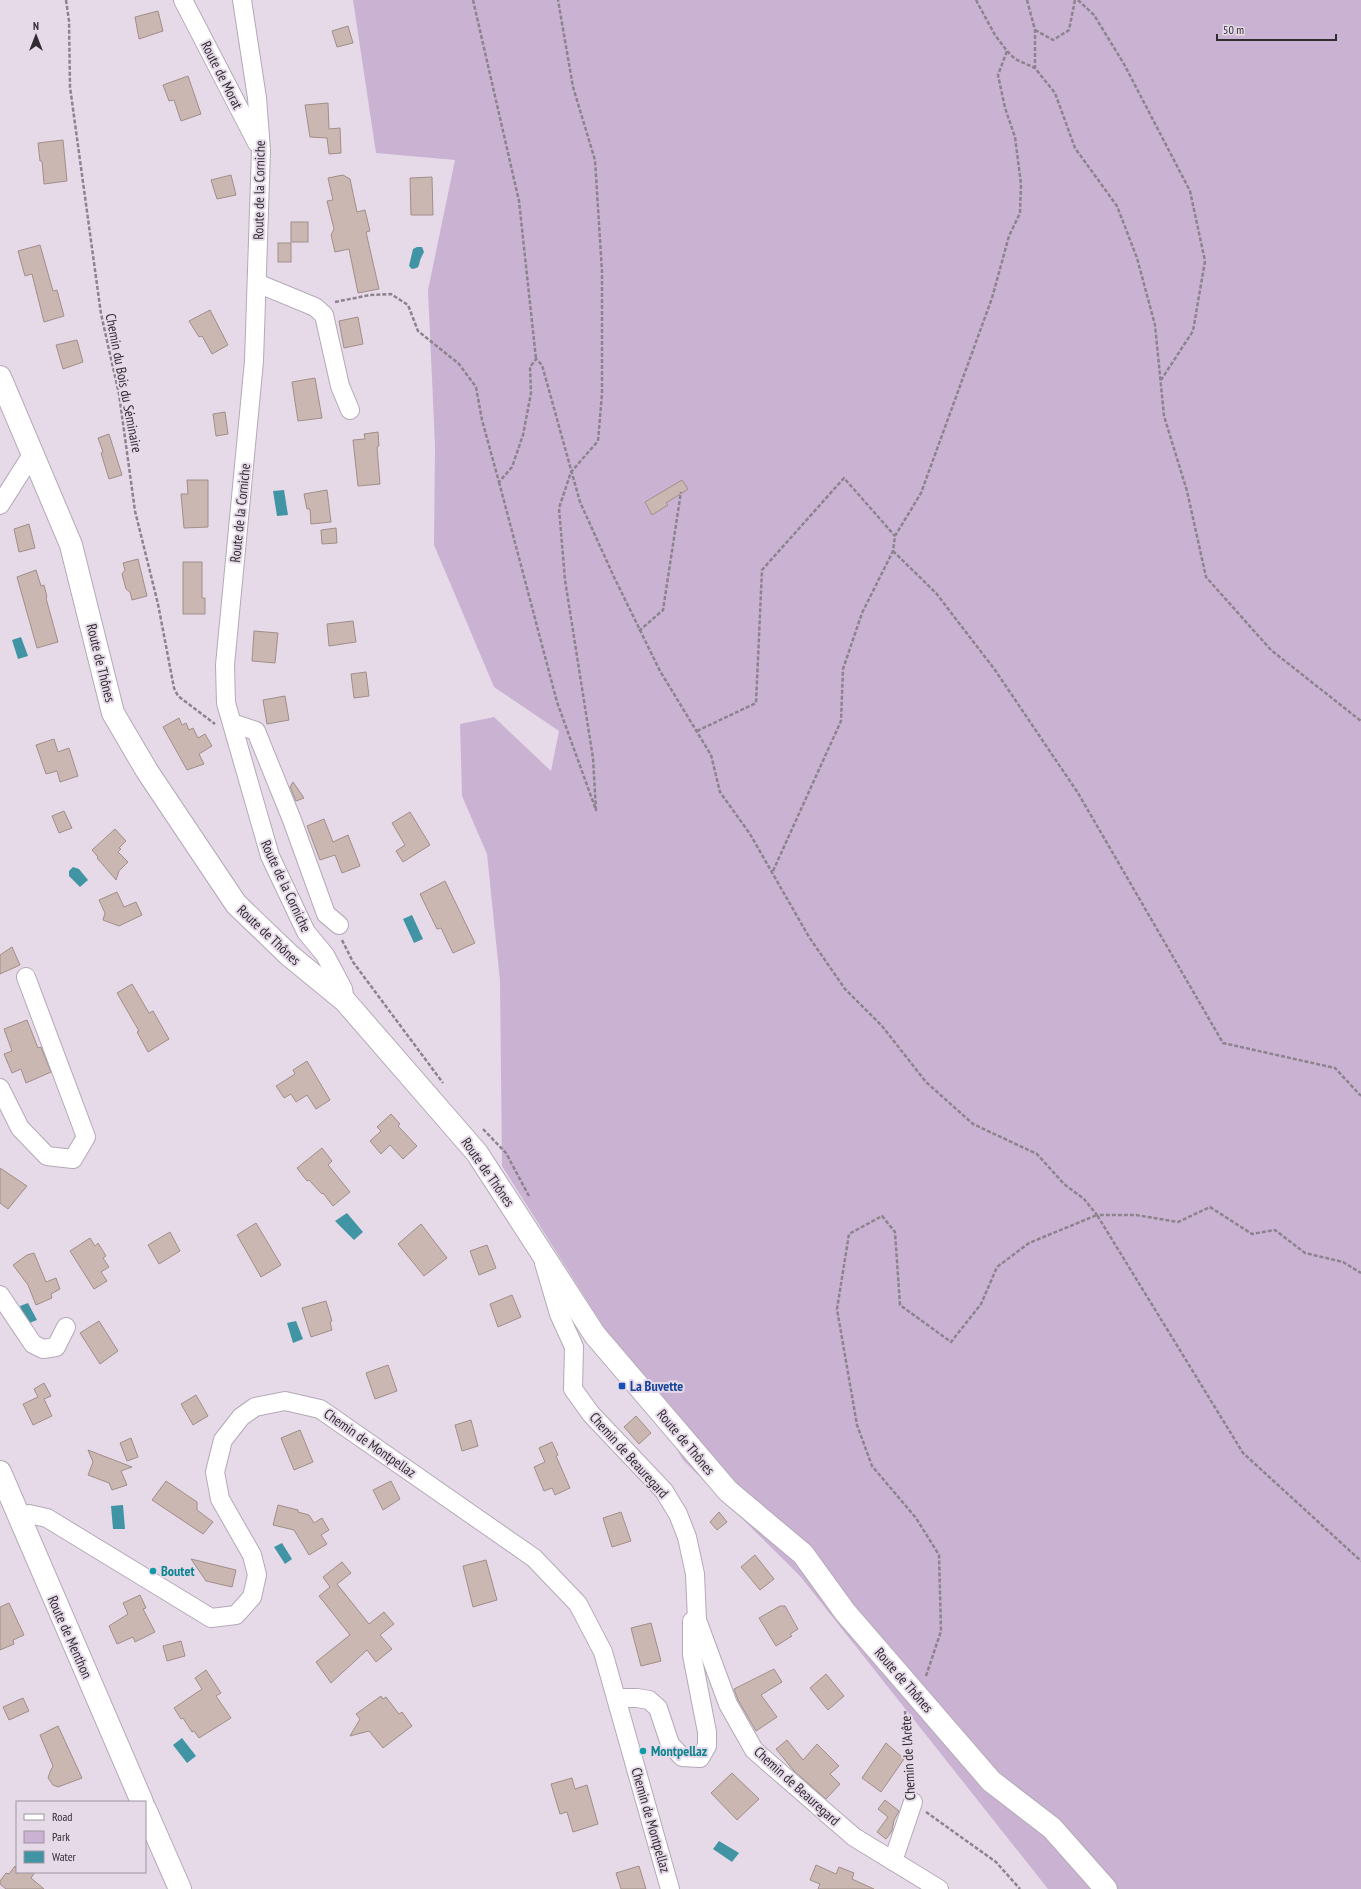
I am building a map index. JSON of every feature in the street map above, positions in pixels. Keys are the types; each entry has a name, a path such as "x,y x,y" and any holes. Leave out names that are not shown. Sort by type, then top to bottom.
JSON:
{"main road":[{"name":"Route de Thônes","path":"0,377 71,545 113,713 147,771 236,904 288,955 345,1001 477,1153 540,1251 602,1343 728,1491 803,1554 912,1702 991,1781 1052,1828 1106,1889"},
{"name":"Route de Menthon","path":"0,1472 142,1801"},
{"path":"146,1811 180,1889"}],"street":[{"name":"Route de Morat","path":"184,0 261,150"},
{"name":"Route de la Corniche","path":"242,0 257,98 261,150 254,362 225,665 226,703 270,856 306,932 325,955 340,983 343,989 345,1001"},
{"path":"257,282 315,307 324,315 340,386 350,410"},
{"path":"0,505 33,453"},
{"path":"233,730 256,731 292,820 326,914 338,925"},
{"path":"0,1088 20,1128 47,1156 73,1159 86,1137 26,977"},
{"path":"540,1251 559,1314 574,1348 602,1343"},
{"path":"0,1295 33,1344 43,1349 56,1347 66,1327"},
{"name":"Chemin de Beauregard","path":"574,1348 573,1389 591,1414 664,1491 678,1514 687,1537 695,1574 697,1620 728,1704 754,1750 854,1837 938,1889"},
{"name":"Chemin de Montpellaz","path":"19,1517 29,1514 48,1518 211,1618 236,1615 252,1597 257,1575 252,1554 220,1499 215,1472 222,1440 241,1417 255,1407 285,1401 320,1409 534,1558 578,1604 603,1652 670,1889"},
{"path":"616,1698 637,1698 649,1700 658,1708 670,1744 682,1757 700,1758 707,1746 707,1732 692,1655 692,1620 696,1604"},
{"name":"Chemin de l'Arête","path":"893,1861 913,1802"}],"path":[{"name":"Chemin du Bois du Séminaire","path":"66,0 69,21 70,87 101,314 119,394 135,511 158,604 174,688 178,696 194,710 233,730"},
{"path":"473,0 520,202 536,359 542,365 580,502 639,631 670,689 712,755 720,792 750,834 809,937 845,989 882,1026 926,1082 973,1124 1037,1154 1064,1184 1084,1199 1097,1215 1243,1453 1361,1561"},
{"path":"315,307 370,295 391,294 408,305 418,331 459,364 476,387 482,420 557,702 596,810 593,758 565,580 559,508 571,472 598,441 602,394 602,272 595,160 573,87 558,0"},
{"path":"976,0 995,35 1007,51 1016,59 1035,68 1055,93 1075,148 1117,206 1137,258 1155,325 1164,416 1187,491 1206,577 1271,650 1361,722"},
{"path":"1028,0 1035,30 1035,68"},
{"path":"1035,30 1053,40 1069,30 1075,0"},
{"path":"1078,0 1094,15 1124,64 1190,191 1204,261 1203,269 1193,331 1160,380"},
{"path":"772,871 841,721 843,669 862,613 893,551 895,536 921,493 992,298 1009,236 1020,213 1021,184 1015,137 1005,108 998,75 1007,51"},
{"path":"499,482 512,467 523,435 531,393 530,367 536,359"},
{"path":"697,731 756,703 762,570 844,478 895,536"},
{"path":"639,631 663,610 681,492"},
{"path":"893,551 936,593 982,652 1078,793 1223,1042 1335,1068 1361,1096"},
{"path":"912,1702 941,1631 939,1555 916,1518 872,1466 857,1425 837,1309 849,1234 882,1216 895,1232 900,1305 952,1342 981,1304 997,1267 1029,1243 1097,1215 1136,1215 1178,1222 1210,1207 1252,1234 1275,1230 1305,1253 1343,1262 1361,1273"},
{"name":"Chemin de l'Arête","path":"912,1702 911,1765 913,1802"},
{"path":"913,1802 996,1862 1020,1889"}],"green space":[{"path":"353,0 1361,0 1361,1889 1048,1889 800,1576 683,1460 626,1362 502,1166 500,981 487,854 462,796 460,724 494,717 551,771 559,731 494,687 434,545 435,446 428,290 455,160 376,153"}],"water":[{"path":"422,247 424,252 419,266 412,269 409,266 413,249"},
{"path":"284,490 288,515 277,516 273,491"},
{"path":"21,637 28,656 18,659 12,640"},
{"path":"73,867 79,869 88,880 80,887 69,876 69,871"},
{"path":"412,915 423,939 414,943 403,919"},
{"path":"347,1213 363,1232 354,1240 335,1221"},
{"path":"28,1303 37,1320 27,1324 20,1306"},
{"path":"296,1321 303,1339 293,1343 287,1323"},
{"path":"123,1505 125,1529 113,1529 111,1506"},
{"path":"282,1543 292,1559 285,1564 274,1547"},
{"path":"182,1738 196,1756 187,1763 173,1745"},
{"path":"719,1841 739,1853 732,1862 713,1849"}],"building":[{"path":"158,11 163,31 139,39 135,17"},
{"path":"348,26 353,43 337,47 332,31"},
{"path":"188,76 201,114 181,121 174,100 169,101 163,85"},
{"path":"328,103 329,129 340,128 341,153 329,154 327,138 310,137 305,105"},
{"path":"63,140 67,181 44,184 42,161 40,161 38,143"},
{"path":"231,175 236,195 217,199 211,180"},
{"path":"343,175 350,179 357,212 365,210 370,231 366,232 379,289 358,293 349,249 335,252 331,235 334,229 327,201 333,200 328,178"},
{"path":"432,177 433,215 411,215 410,178"},
{"path":"291,222 308,222 308,242 291,242"},
{"path":"278,243 291,243 291,262 278,262"},
{"path":"40,245 53,291 57,290 64,316 44,322 32,274 25,276 18,251"},
{"path":"210,310 228,345 212,354 202,336 199,337 189,321"},
{"path":"358,317 363,344 344,348 339,321"},
{"path":"77,340 83,362 63,369 56,345"},
{"path":"315,378 322,418 298,421 292,382"},
{"path":"225,412 228,434 216,436 213,414"},
{"path":"378,432 379,446 377,447 380,484 358,486 353,440 365,439 364,434"},
{"path":"109,434 122,475 109,479 101,453 103,452 98,438"},
{"path":"187,480 208,480 208,527 184,528 181,494 188,494"},
{"path":"682,480 688,489 666,503 668,505 652,515 645,502"},
{"path":"327,490 331,522 311,524 310,509 307,509 304,494"},
{"path":"29,524 35,548 19,552 14,529"},
{"path":"336,528 337,543 322,544 321,530"},
{"path":"138,559 147,596 132,600 130,592 126,589 122,574 125,570 123,563"},
{"path":"183,562 202,562 202,598 205,598 205,614 183,614"},
{"path":"36,570 41,586 44,585 58,642 37,648 17,577"},
{"path":"353,621 356,642 329,646 327,624"},
{"path":"254,631 278,633 275,663 252,661"},
{"path":"366,672 369,696 354,698 351,674"},
{"path":"285,696 289,720 267,724 263,700"},
{"path":"179,718 182,725 186,723 189,730 193,728 198,738 205,734 212,746 199,754 204,764 187,770 163,727"},
{"path":"54,739 58,752 69,748 78,776 60,782 57,771 46,774 36,745"},
{"path":"293,782 304,798 296,801 290,787"},
{"path":"64,811 72,828 59,833 52,816"},
{"path":"410,812 430,845 403,862 396,851 405,845 392,823"},
{"path":"324,819 333,842 348,835 360,866 342,873 335,855 320,860 307,826"},
{"path":"115,829 126,841 119,848 121,849 118,852 128,862 119,871 116,880 92,850"},
{"path":"445,881 475,943 453,953 441,928 437,929 420,894"},
{"path":"117,892 124,907 136,902 142,915 119,926 103,920 105,913 99,900"},
{"path":"12,947 20,965 0,974 0,955"},
{"path":"132,984 149,1013 153,1011 169,1039 148,1052 137,1032 139,1031 117,993"},
{"path":"27,1020 38,1048 41,1047 51,1072 26,1083 21,1069 12,1073 4,1054 12,1051 4,1029"},
{"path":"307,1061 330,1100 316,1109 307,1095 296,1102 291,1094 284,1098 276,1086 295,1074 293,1070"},
{"path":"391,1114 400,1124 398,1126 417,1146 403,1159 390,1145 381,1154 370,1141 381,1131 377,1127"},
{"path":"322,1148 332,1161 328,1165 350,1192 333,1206 323,1193 322,1194 309,1180 307,1181 297,1168"},
{"path":"0,1168 27,1186 8,1209 0,1203"},
{"path":"256,1223 281,1265 261,1277 237,1235"},
{"path":"421,1224 447,1258 424,1276 398,1244"},
{"path":"170,1232 180,1251 159,1264 148,1245"},
{"path":"90,1238 95,1246 98,1243 106,1256 103,1258 109,1267 101,1272 107,1281 94,1289 70,1251"},
{"path":"487,1245 496,1268 479,1275 470,1251"},
{"path":"34,1253 46,1282 56,1278 60,1289 51,1294 52,1298 36,1305 28,1285 13,1265 27,1255"},
{"path":"512,1295 521,1317 498,1327 490,1304"},
{"path":"326,1301 332,1321 330,1322 332,1330 311,1337 302,1308"},
{"path":"99,1321 118,1351 100,1364 80,1333"},
{"path":"388,1365 397,1391 375,1399 366,1373"},
{"path":"44,1383 51,1396 44,1399 52,1416 33,1425 23,1404 38,1397 34,1389"},
{"path":"196,1395 208,1416 193,1425 181,1404"},
{"path":"636,1416 651,1433 639,1444 624,1427"},
{"path":"471,1420 478,1446 462,1451 455,1425"},
{"path":"300,1430 313,1462 294,1470 281,1438"},
{"path":"131,1438 138,1457 127,1461 120,1443"},
{"path":"552,1442 558,1455 556,1456 570,1488 555,1495 552,1488 544,1491 534,1467 545,1462 539,1448"},
{"path":"88,1450 132,1467 121,1471 127,1485 112,1490 109,1483 88,1475 93,1462"},
{"path":"166,1481 197,1502 197,1510 213,1522 203,1534 152,1500"},
{"path":"391,1481 400,1499 383,1510 373,1490"},
{"path":"278,1505 298,1510 298,1512 309,1515 314,1523 322,1518 329,1530 321,1535 327,1544 309,1555 294,1530 273,1525"},
{"path":"621,1512 631,1541 612,1547 603,1518"},
{"path":"719,1512 727,1522 717,1530 710,1522"},
{"path":"755,1555 774,1579 760,1590 741,1567"},
{"path":"191,1559 236,1570 232,1587 206,1581"},
{"path":"486,1560 497,1600 473,1607 463,1566"},
{"path":"342,1562 351,1573 337,1584 369,1624 384,1612 394,1624 380,1635 392,1649 376,1662 367,1650 331,1683 316,1662 350,1635 319,1596 330,1587 323,1577"},
{"path":"140,1595 146,1608 143,1609 155,1632 135,1642 133,1637 117,1644 109,1626 128,1614 123,1603"},
{"path":"9,1603 24,1635 13,1640 14,1644 0,1650 0,1607"},
{"path":"780,1606 785,1606 798,1629 790,1634 792,1636 776,1646 759,1618"},
{"path":"651,1623 661,1661 641,1666 631,1628"},
{"path":"181,1641 185,1656 167,1661 163,1646"},
{"path":"774,1669 782,1682 761,1695 777,1717 756,1731 738,1700 734,1689"},
{"path":"206,1670 221,1693 216,1696 231,1718 199,1738 194,1731 192,1732 183,1718 181,1719 174,1708 202,1689 195,1678"},
{"path":"826,1674 844,1696 828,1710 810,1688"},
{"path":"381,1696 383,1699 386,1697 399,1714 402,1712 412,1726 383,1748 369,1731 350,1736 360,1719 356,1714"},
{"path":"23,1698 29,1711 9,1720 3,1707"},
{"path":"58,1726 82,1778 58,1787 53,1785 48,1778 53,1766 40,1735"},
{"path":"787,1740 803,1760 817,1744 839,1766 830,1774 840,1784 826,1799 794,1771 776,1749"},
{"path":"886,1743 904,1759 881,1792 862,1778"},
{"path":"732,1773 759,1799 737,1820 711,1793"},
{"path":"572,1778 575,1789 587,1785 598,1824 573,1832 567,1812 560,1814 551,1784"},
{"path":"885,1800 899,1811 894,1820 892,1831 886,1839 877,1832 888,1817 878,1809"},
{"path":"816,1865 836,1874 839,1867 854,1873 852,1879 874,1889 818,1889 820,1884 810,1880"},
{"path":"15,1866 16,1873 34,1873 31,1878 44,1889 6,1889 0,1884 0,1881 6,1873 9,1874"},
{"path":"639,1866 646,1889 621,1889 616,1873"}],"place":[{"name":"La Buvette","path":"622,1386"},
{"name":"Boutet","path":"153,1571"},
{"name":"Montpellaz","path":"643,1751"}]}
